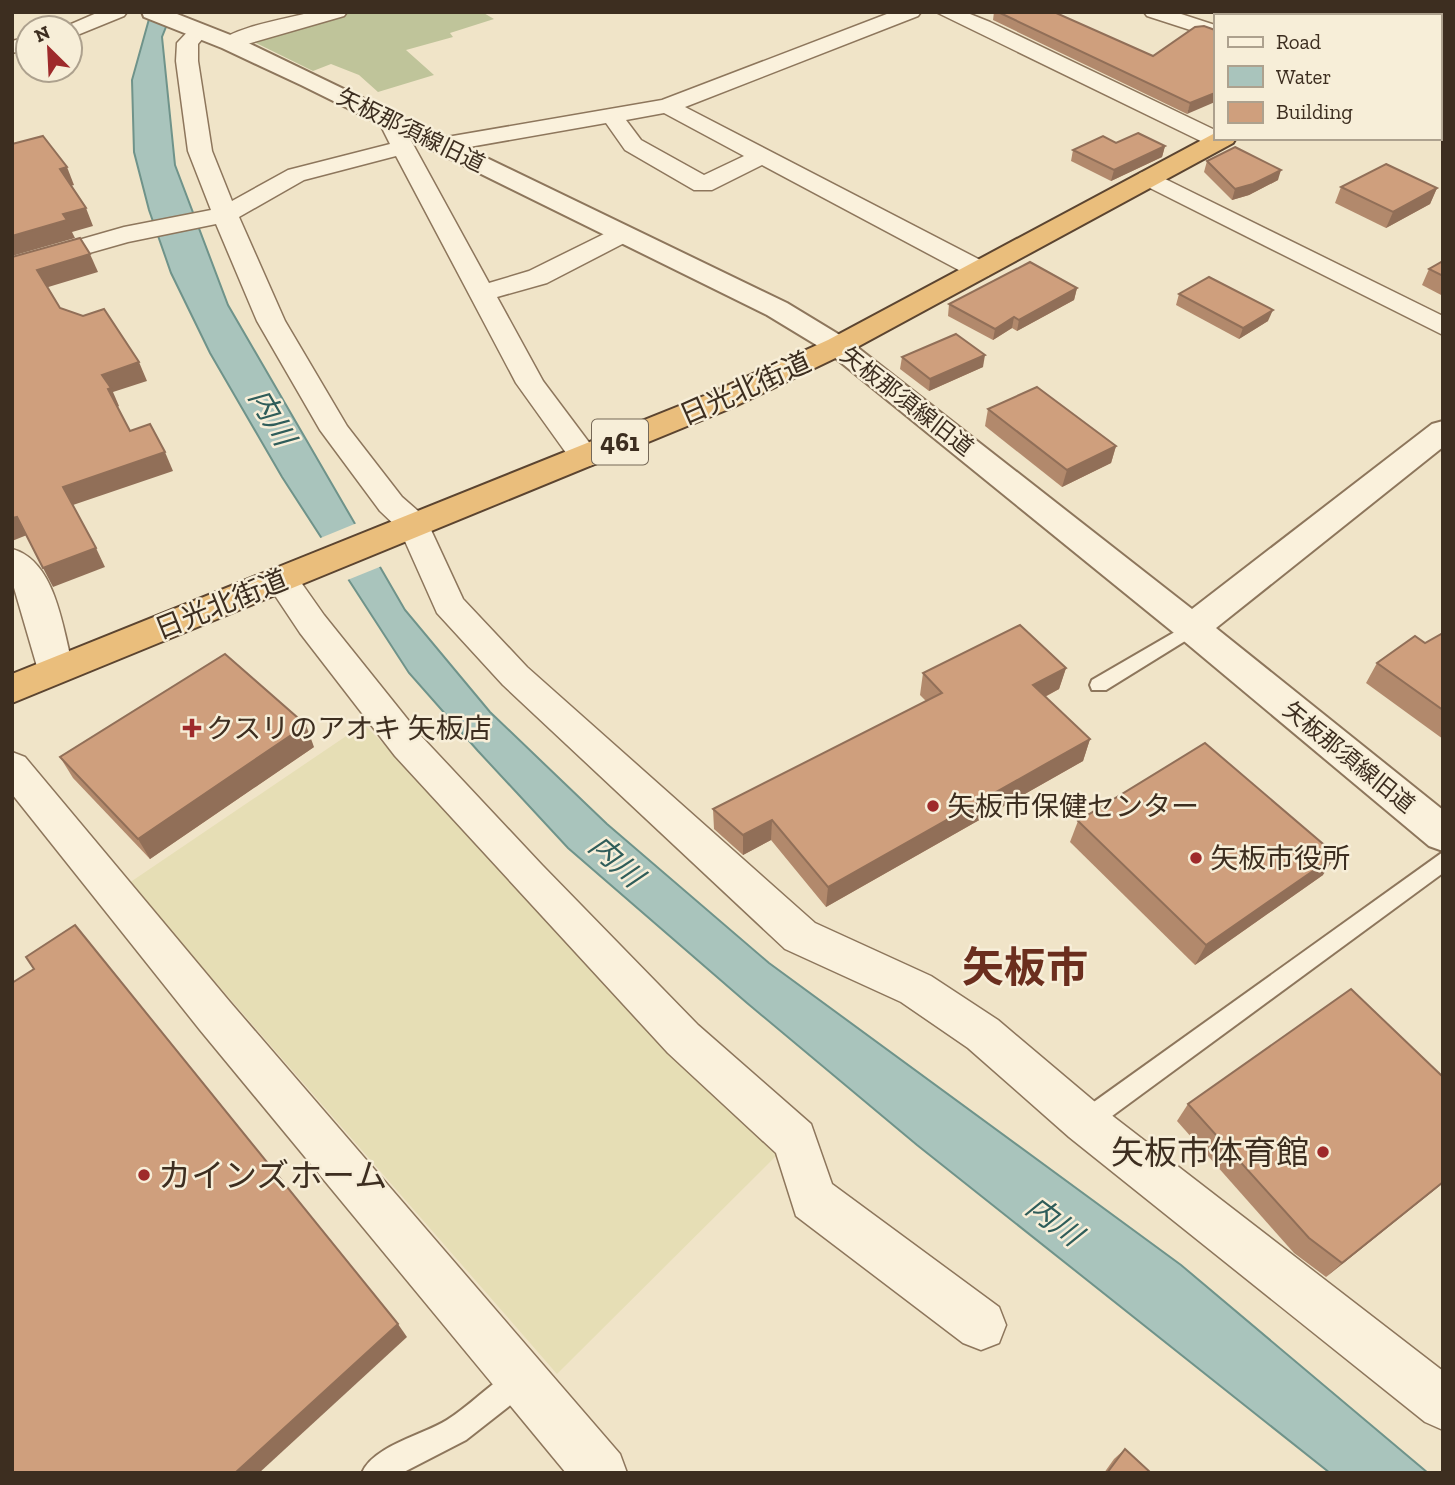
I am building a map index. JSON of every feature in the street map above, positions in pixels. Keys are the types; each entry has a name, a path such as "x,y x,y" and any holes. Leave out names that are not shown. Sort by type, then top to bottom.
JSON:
{"highway":[{"name":"日光北街道","path":"12,689 720,401 838,346 1219,140"}],"street":[{"path":"84,26 117,12"},
{"name":"矢板那須線旧道","path":"152,12 194,23 230,43 777,309 838,346 1192,628 1443,834"},
{"path":"230,43 256,33 337,12"},
{"path":"441,145 667,106 911,12"},
{"path":"946,12 983,26 1214,136"},
{"path":"1154,12 1214,33"},
{"path":"194,23 188,43 187,61 200,150 271,321 335,430 407,528 449,605 515,676 800,936 916,989 983,1034 1085,1122 1443,1404"},
{"path":"667,106 979,270"},
{"path":"611,115 633,145 703,185 760,157"},
{"path":"390,120 401,148 530,383 585,457"},
{"path":"12,267 124,235 226,214 296,175 401,148"},
{"path":"1149,178 1443,327"},
{"path":"480,294 538,277 623,234"},
{"path":"1192,628 1443,431"},
{"path":"12,560 31,580 56,670"},
{"path":"295,573 312,624 408,746 528,877 683,1039 795,1140 813,1199 981,1325"},
{"path":"12,767 215,1016 601,1473"}],"lane":[{"path":"1099,685 1192,628"},
{"path":"1085,1122 1443,861"},
{"path":"376,1473 409,1452 456,1430 522,1380"}],"shaded area":[{"path":"364,724 781,1151 557,1374 129,883"}],"green space":[{"path":"348,12 482,12 494,19 450,33 453,37 406,50 434,75 378,92 359,75 331,64 313,71 250,40"}],"water":[{"name":"内川","path":"151,12 172,12 162,37 175,165 228,305 405,610 490,712 607,824 769,963 1181,1265 1428,1473 1330,1473 917,1145 568,848 409,673 282,477 210,353 171,273 149,210 134,152 132,80"}],"pier":[{"path":"357,523 382,566 345,581 318,539"}],"building":[{"path":"998,12 1054,12 1153,56 1195,27 1204,26 1214,30 1214,93 1190,103"},
{"path":"1350,12 1422,12 1418,14 1346,14"},
{"path":"1138,133 1165,146 1114,170 1073,150 1103,136 1116,143"},
{"path":"43,136 67,167 60,169 86,208 63,214 67,220 12,236 12,144"},
{"path":"1235,147 1281,170 1253,184 1235,189 1207,161"},
{"path":"1386,164 1437,188 1393,212 1341,187"},
{"path":"80,238 90,254 37,270 60,308 83,316 104,309 139,362 102,375 111,388 108,389 130,431 150,424 165,452 63,487 96,548 43,568 17,517 12,518 12,257"},
{"path":"1443,261 1443,276 1429,269"},
{"path":"1030,262 1077,288 1019,320 1014,317 995,329 949,304"},
{"path":"1209,277 1273,310 1243,328 1179,294"},
{"path":"956,334 985,355 930,379 902,357"},
{"path":"1037,387 1116,446 1067,470 988,409"},
{"path":"1020,625 1066,668 1033,685 1090,739 828,887 772,820 743,835 713,809 942,693 923,673"},
{"path":"1443,633 1443,710 1377,663 1415,636 1425,643"},
{"path":"225,654 306,725 138,839 60,757"},
{"name":"矢板市役所","path":"1205,743 1336,855 1206,945 1078,821"},
{"name":"カインズホーム","path":"75,925 398,1324 235,1473 12,1473 12,983 34,969 26,957"},
{"name":"矢板市体育館","path":"1351,989 1443,1077 1443,1182 1342,1263 1309,1238 1188,1104"},
{"path":"1125,1449 1151,1473 1107,1473"}],"place":[{"name":"クスリのアオキ 矢板店","path":"192,728"},
{"name":"矢板市保健センター","path":"933,806"},
{"name":"矢板市役所","path":"1196,858"},
{"name":"矢板市体育館","path":"1323,1152"},
{"name":"カインズホーム","path":"144,1175"}],"district":[{"name":"矢板市","path":"1025,967"}]}
